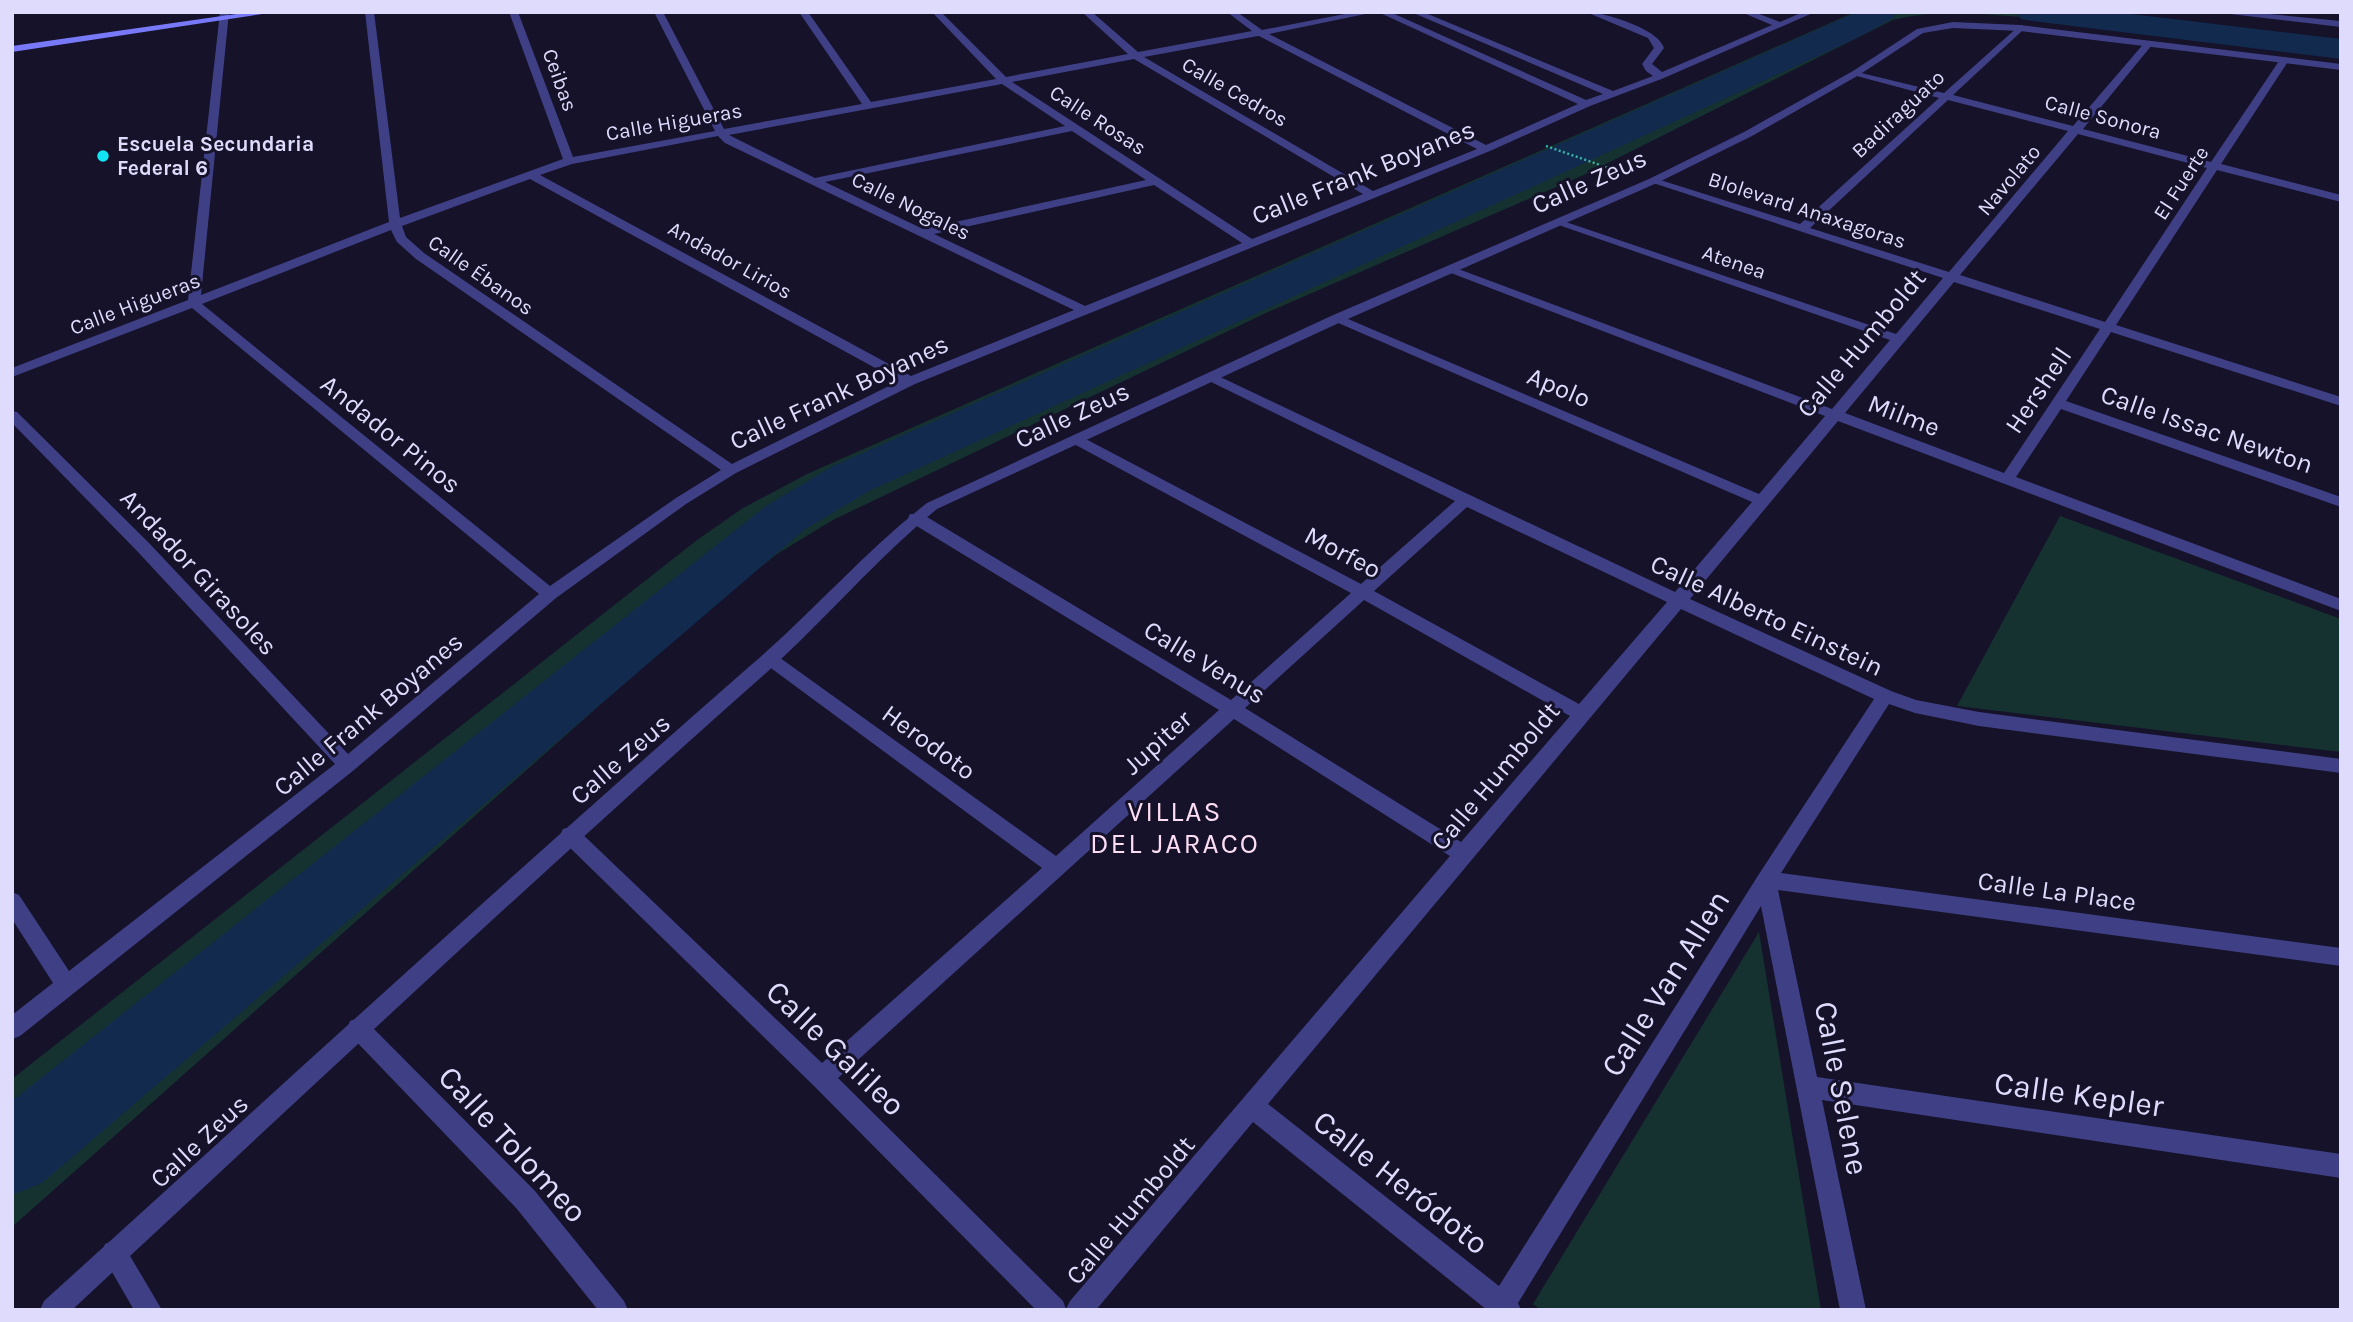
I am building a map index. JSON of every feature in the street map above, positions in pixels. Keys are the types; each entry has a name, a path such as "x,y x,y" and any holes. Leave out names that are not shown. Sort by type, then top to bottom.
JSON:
{"main road":[{"path":"12,40 211,12"},
{"path":"12,49 225,15 271,12"}],"street":[{"name":"Calle Ébanos","path":"369,12 395,224 401,239 420,256 731,470"},
{"name":"Ceibas","path":"513,12 569,161"},
{"path":"658,12 721,133"},
{"path":"803,12 869,107"},
{"name":"Calle Rosas","path":"936,12 1003,80 1251,244"},
{"name":"Calle Cedros","path":"1086,12 1137,57 1372,195"},
{"path":"1231,12 1262,34 1486,149"},
{"name":"Calle Higueras","path":"12,373 198,307 395,224 569,161 1371,12"},
{"path":"1382,12 1586,104"},
{"path":"1415,12 1612,94"},
{"path":"1590,12 1651,36 1658,43 1658,48 1647,64 1649,69 1661,76"},
{"path":"1745,12 1779,25"},
{"name":"Calle Frank Boyanes","path":"12,1030 347,765 550,594 681,500 731,470 911,381 1486,149 1586,104 1661,76 1811,12"},
{"path":"2217,12 2261,14 2341,24"},
{"path":"198,307 225,15"},
{"name":"Calle Zeus","path":"53,1310 570,835 770,659 916,518 966,489 1336,319 1653,181 1748,134 1856,73 1920,31 1953,25 2020,28 2341,67"},
{"name":"Badiraguato","path":"1802,229 2020,28"},
{"name":"Navolato","path":"1952,277 2149,43"},
{"name":"El Fuerte","path":"2110,328 2284,60"},
{"name":"Calle Sonora","path":"1856,73 2341,199"},
{"path":"816,181 1074,127"},
{"name":"Calle Nogales","path":"721,133 729,141 1085,311"},
{"name":"Andador Lirios","path":"530,174 911,381"},
{"path":"923,233 1156,181"},
{"name":"Blolevard Anaxagoras","path":"1653,181 2341,402"},
{"name":"Atenea","path":"1556,222 1899,339"},
{"name":"Milme","path":"1449,270 2341,605"},
{"name":"Calle Humboldt","path":"1079,1310 1952,277"},
{"name":"Andador Pinos","path":"198,307 550,594"},
{"name":"Apolo","path":"1336,319 1763,500"},
{"name":"Hershell","path":"2007,480 2110,328"},
{"name":"Calle Alberto Einstein","path":"1212,377 1464,501 1885,696 1915,706 1979,719 2341,766"},
{"name":"Calle Issac Newton","path":"2057,403 2341,502"},
{"name":"Andador Girasoles","path":"12,415 144,547 347,765"},
{"name":"Morfeo","path":"1077,440 1362,592 1582,715"},
{"name":"Jupiter","path":"822,1078 1464,501"},
{"name":"Calle Venus","path":"916,518 1232,709 1464,854"},
{"name":"Herodoto","path":"770,659 1056,867"},
{"name":"Calle Van Allen","path":"1505,1307 1766,880 1885,696"},
{"name":"Calle Galileo","path":"570,835 822,1078 1054,1310"},
{"name":"Calle La Place","path":"1766,880 2341,957"},
{"name":"Calle Selene","path":"1766,880 1853,1310"},
{"path":"12,901 67,986"},
{"name":"Calle Tolomeo","path":"358,1028 526,1200 615,1310"},
{"name":"Calle Kepler","path":"1808,1087 2341,1166"},
{"name":"Calle Heródoto","path":"1252,1106 1505,1307"},
{"path":"114,1253 149,1310"}],"path":[{"path":"1541,145 1606,168"}],"green space":[{"path":"1855,12 2083,12 2341,43 2341,54 2061,20 1941,13 1893,20 1586,174 1268,312 833,520 777,554 708,609 12,1227 12,1079 697,540 743,508 807,474"},
{"path":"2060,516 2341,619 2341,752 1957,706"},
{"path":"1759,932 1821,1310 1541,1310 1533,1304"}],"waterway":[{"path":"12,1154 785,518 850,479 1846,31 1881,12"},
{"path":"2032,12 2341,49"}],"place":[{"name":"Escuela Secundaria Federal 6","path":"103,156"}],"district":[{"name":"VILLAS DEL JARACO","path":"1175,827"}]}
